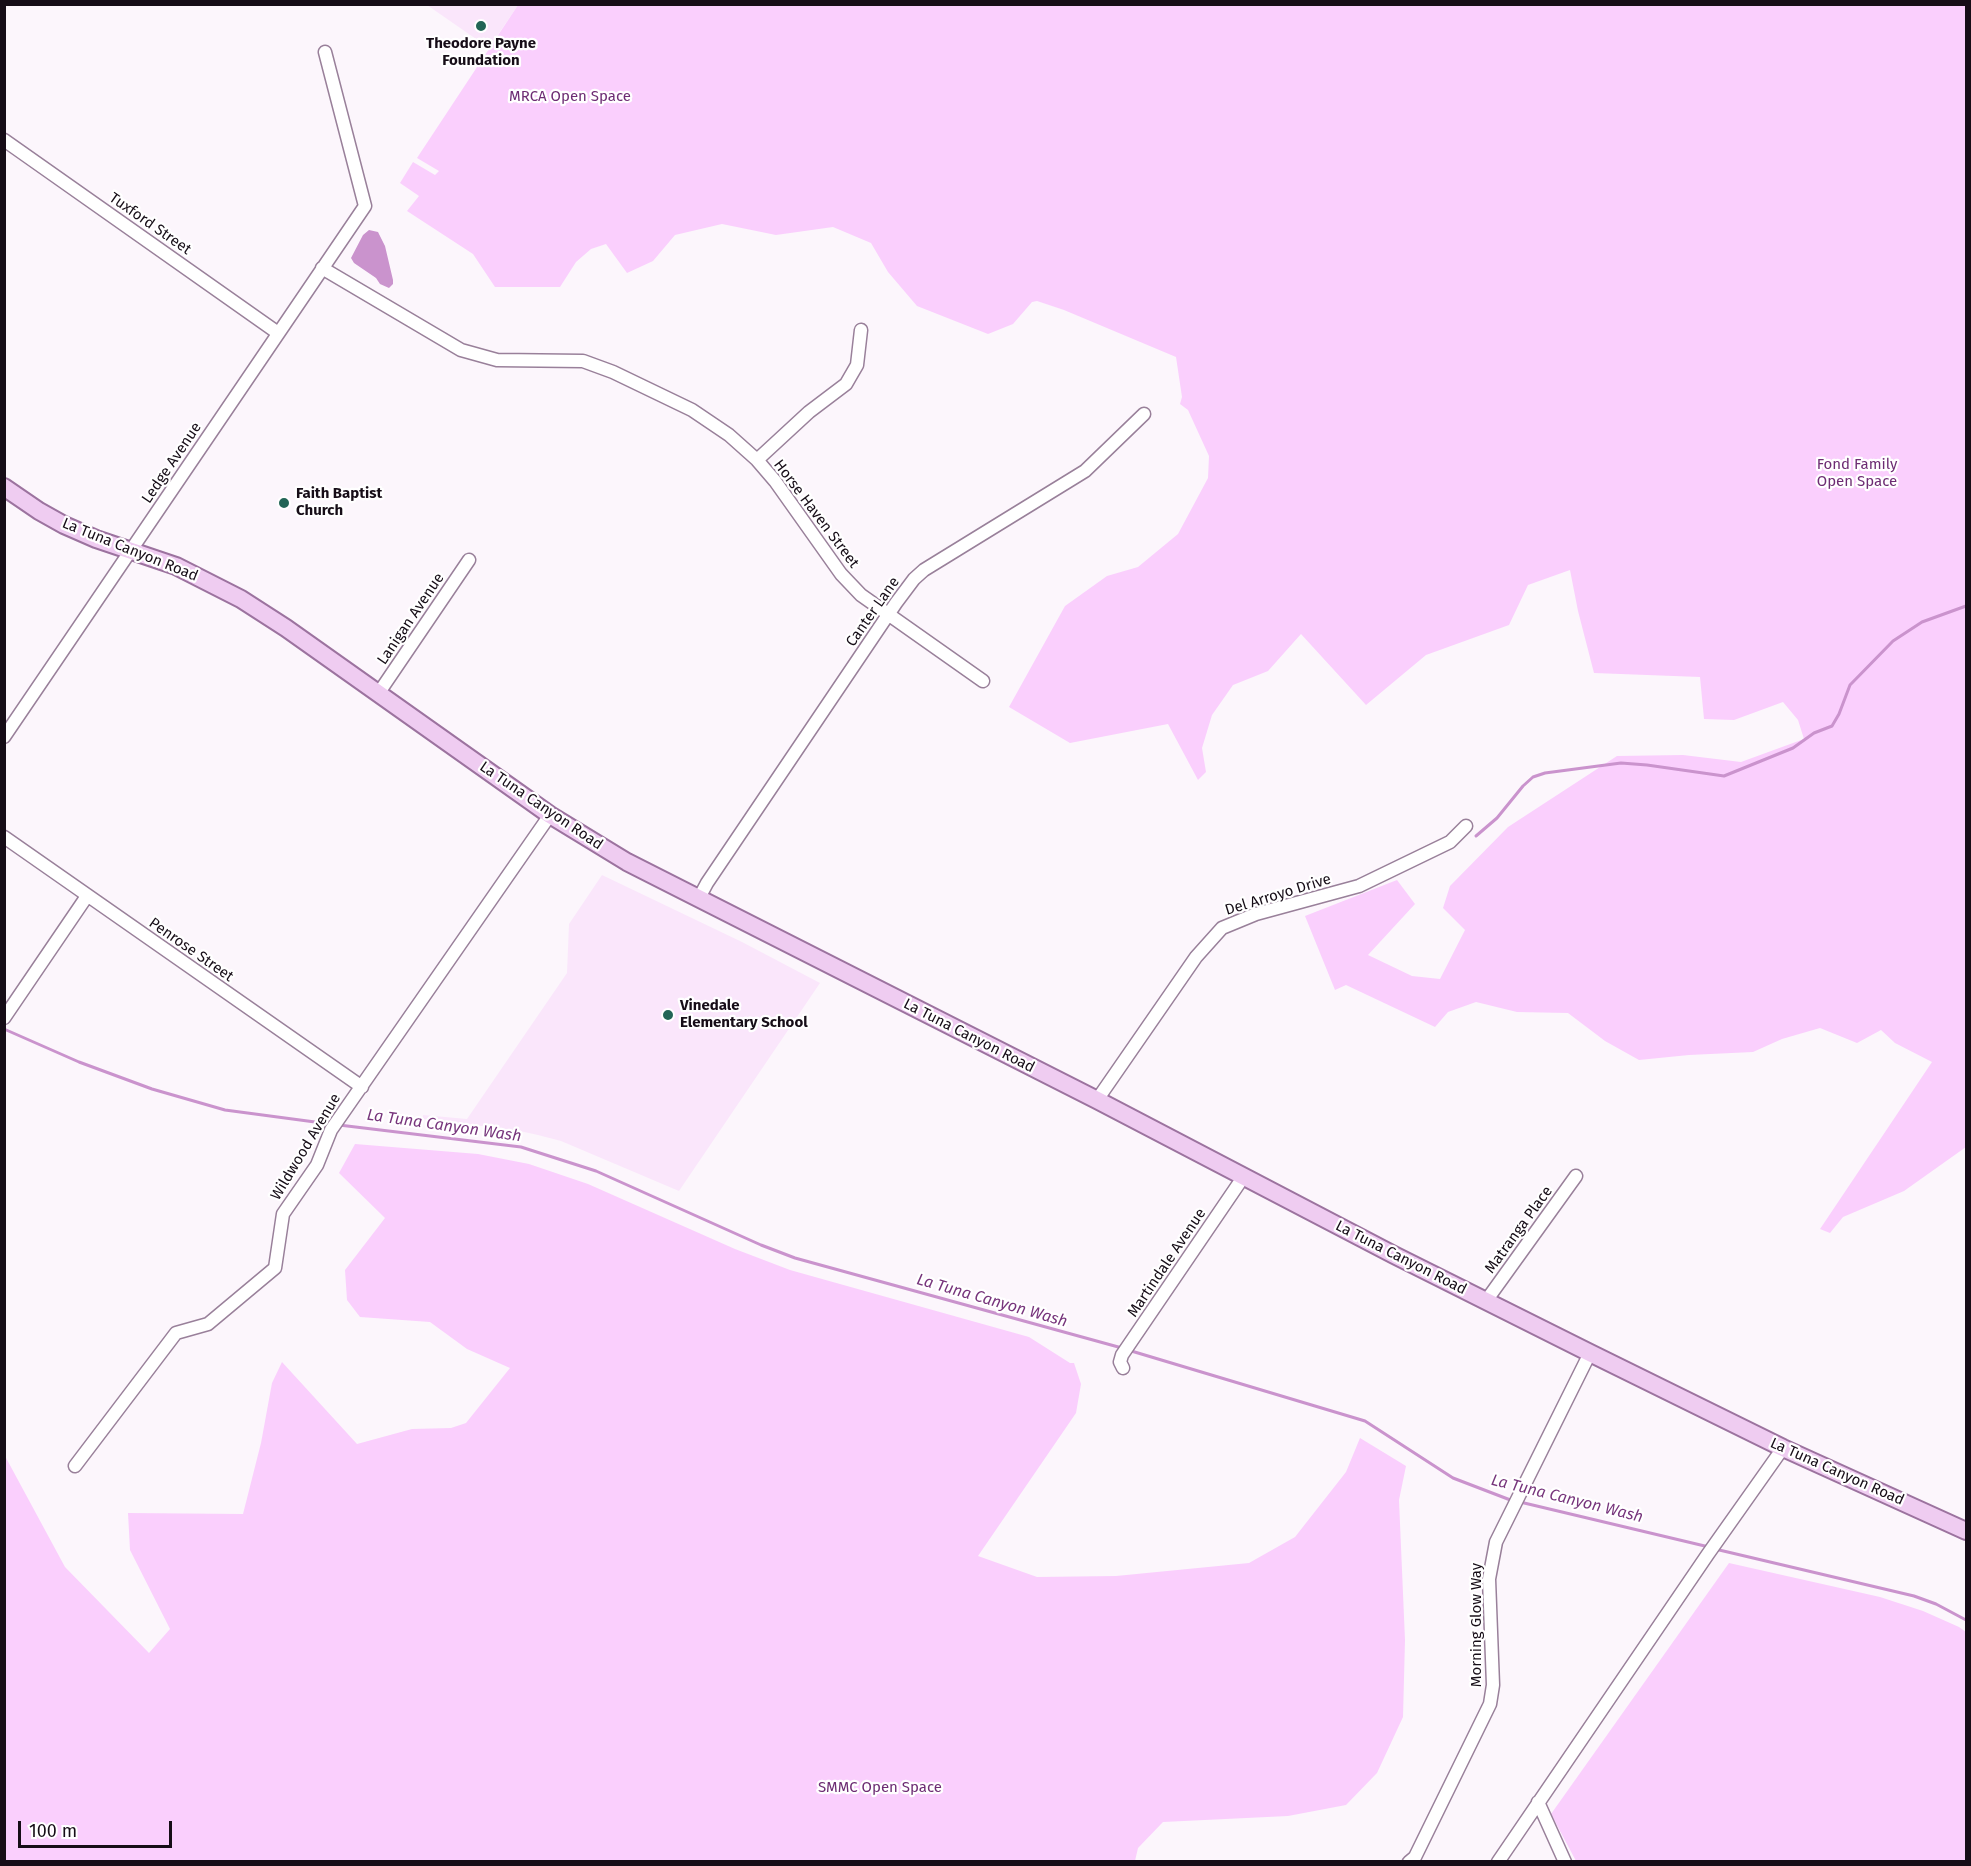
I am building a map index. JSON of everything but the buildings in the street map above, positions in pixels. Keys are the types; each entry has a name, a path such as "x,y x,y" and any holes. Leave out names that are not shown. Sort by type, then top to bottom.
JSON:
{"main road":[{"name":"La Tuna Canyon Road","path":"4,487 64,525 96,539 176,566 241,599 286,628 550,815 616,856 1590,1353 1783,1448 1966,1530"}],"street":[{"name":"Ledge Avenue","path":"4,737 365,206 325,52"},
{"name":"Tuxford Street","path":"4,140 278,333"},
{"name":"Horse Haven Street","path":"322,268 461,350 497,360 577,360 613,372 692,410 729,435 757,460 775,481 846,580 861,595 983,681"},
{"path":"757,460 809,412 846,384 856,365 861,330"},
{"name":"Canter Lane","path":"699,898 914,579 924,570 1085,471 1144,414"},
{"name":"Lanigan Avenue","path":"378,694 469,560"},
{"name":"Wildwood Avenue","path":"75,1466 176,1333 208,1324 275,1268 284,1214 317,1165 335,1125 550,815"},
{"name":"Del Arroyo Drive","path":"1097,1100 1196,957 1222,928 1256,914 1359,886 1450,842 1466,826"},
{"name":"Penrose Street","path":"4,837 362,1087"},
{"path":"4,1018 87,896"},
{"name":"Martindale Avenue","path":"1124,1356 1244,1176"},
{"name":"Matranga Place","path":"1486,1301 1576,1176"},
{"name":"Morning Glow Way","path":"1415,1860 1484,1721 1490,1704 1493,1685 1489,1579 1496,1542 1590,1353"},
{"path":"1498,1862 1715,1543 1783,1448"},
{"path":"1538,1802 1565,1862"}],"shaded area":[{"name":"Theodore Payne Foundation","path":"427,5 518,5 489,48"},
{"path":"369,230 378,232 385,246 393,280 389,288 380,284 351,258 363,235"},
{"name":"Vinedale Elementary School","path":"602,875 742,942 820,983 679,1191 561,1141 515,1130 423,1119 423,1115 467,1119 567,973 569,924"}],"green space":[{"path":"518,5 1966,5 1966,1147 1904,1191 1843,1217 1830,1233 1820,1229 1932,1062 1895,1043 1881,1030 1857,1043 1820,1028 1782,1039 1753,1052 1639,1060 1605,1041 1568,1013 1517,1012 1476,1002 1448,1012 1435,1027 1346,985 1335,990 1305,916 1397,880 1415,904 1368,955 1412,976 1440,979 1465,930 1443,908 1450,886 1508,827 1617,756 1683,755 1741,762 1804,739 1798,720 1783,702 1734,720 1704,719 1700,677 1594,673 1570,570 1528,585 1509,625 1426,655 1366,705 1301,634 1268,671 1233,685 1212,715 1202,748 1206,772 1198,780 1168,724 1070,743 1009,707 1065,606 1107,576 1138,567 1178,534 1208,478 1209,456 1188,410 1180,404 1182,397 1176,357 1037,301 1032,302 1013,324 988,334 917,306 888,272 871,243 833,227 776,235 722,224 675,235 653,261 627,273 606,244 591,249 576,262 560,287 495,287 473,254 407,211 419,196 400,183 413,162 435,175 439,171 417,158"},
{"name":"SMMC Open Space","path":"355,1144 478,1154 529,1164 588,1184 735,1249 790,1270 1029,1337 1070,1363 1074,1363 1081,1384 1076,1413 978,1556 1037,1577 1116,1576 1249,1563 1295,1537 1346,1472 1360,1438 1406,1466 1399,1500 1405,1640 1403,1717 1377,1773 1346,1805 1288,1816 1163,1822 1138,1848 1135,1861 5,1861 5,1456 65,1567 149,1653 170,1629 130,1550 128,1513 243,1514 261,1443 272,1383 282,1362 357,1444 412,1429 451,1428 466,1423 510,1368 467,1349 430,1322 360,1317 347,1300 345,1270 385,1218 339,1173"},
{"path":"1729,1563 1880,1597 1923,1611 1966,1632 1966,1861 1576,1861 1551,1814"}],"waterway":[{"path":"1476,836 1497,818 1523,786 1533,777 1545,773 1621,763 1724,776 1793,748 1814,733 1832,726 1850,685 1893,641 1922,622 1966,606"},
{"name":"La Tuna Canyon Wash","path":"4,1029 79,1062 152,1089 225,1110 330,1124"},
{"name":"La Tuna Canyon Wash","path":"339,1125 521,1147 596,1171 795,1258 1122,1348"},
{"name":"La Tuna Canyon Wash","path":"1128,1350 1365,1421 1453,1478 1513,1501"},
{"name":"La Tuna Canyon Wash","path":"1520,1502 1709,1547"},
{"name":"La Tuna Canyon Wash","path":"1715,1549 1914,1596 1936,1604 1966,1620"}],"place":[{"name":"Theodore Payne Foundation","path":"481,26"},
{"name":"Faith Baptist Church","path":"284,503"},
{"name":"Vinedale Elementary School","path":"668,1015"}],"park label":[{"name":"MRCA Open Space","path":"570,97"},
{"name":"Fond Family Open Space","path":"1857,474"}]}
